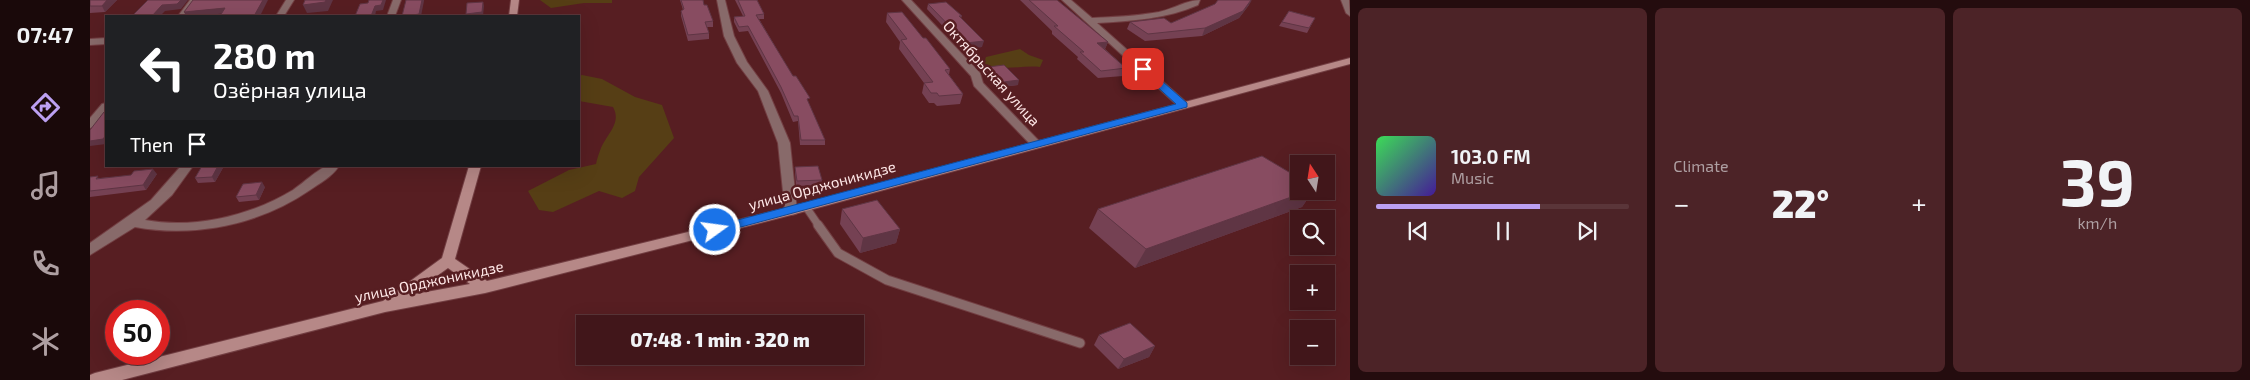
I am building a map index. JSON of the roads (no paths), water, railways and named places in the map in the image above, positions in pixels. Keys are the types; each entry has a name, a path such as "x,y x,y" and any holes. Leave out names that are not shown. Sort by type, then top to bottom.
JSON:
{"main road":[{"path":"513,15 515,0"},
{"name":"улица Орджоникидзе","path":"95,380 385,306 485,287 791,211 1350,61"},
{"path":"385,306 448,261 475,167"},
{"path":"448,261 485,287"}],"street":[{"path":"183,15 195,0"},
{"path":"281,15 290,0"},
{"path":"391,15 397,0"},
{"path":"721,0 730,36 742,63 763,91 784,143 791,211"},
{"name":"Октябрьская улица","path":"906,0 976,74 978,84 1036,144"},
{"path":"1066,0 1183,105"},
{"path":"1090,21 1166,14 1182,10 1195,3 1196,0"},
{"path":"1345,0 1350,13"},
{"path":"90,42 105,41"},
{"path":"90,125 105,107"},
{"path":"90,250 134,222 160,202 176,184 186,167"},
{"path":"134,222 151,227 174,228 218,222 246,215 271,208 305,189 332,167"}],"lane":[{"path":"806,207 838,253 887,280 1080,343"}]}
